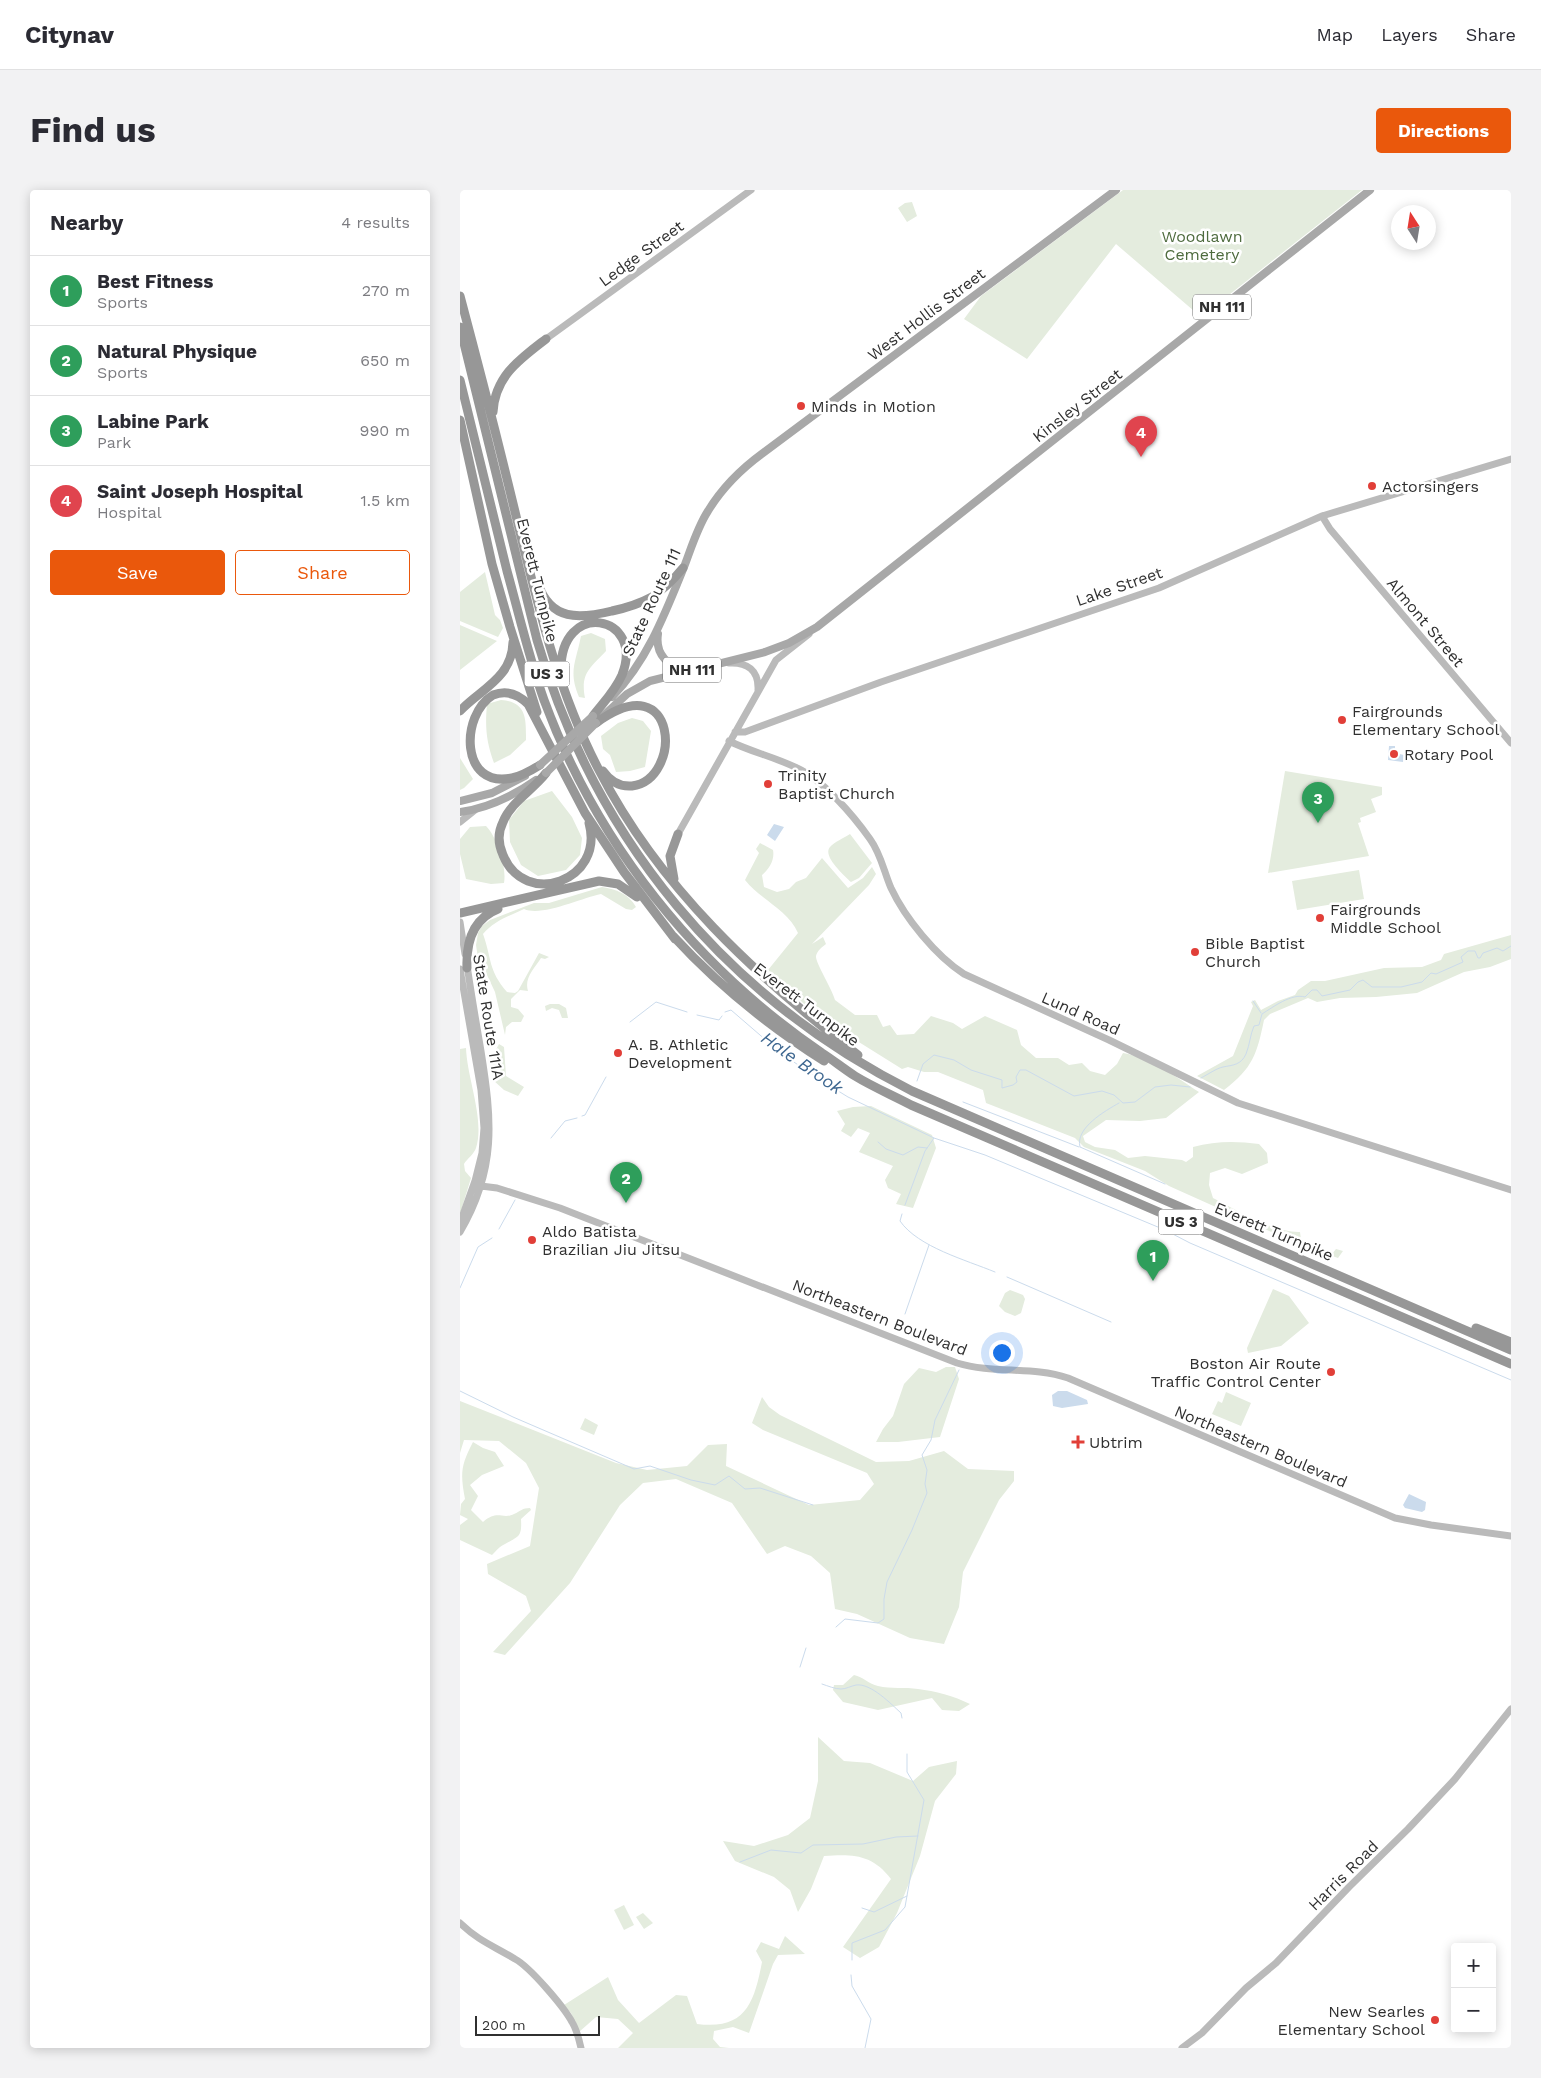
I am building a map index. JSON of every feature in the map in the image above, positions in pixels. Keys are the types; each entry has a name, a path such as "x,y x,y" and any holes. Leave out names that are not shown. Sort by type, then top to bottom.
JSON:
{"highway":[{"path":"460,296 494,422 546,632 564,690 600,774 655,859 718,932 762,977 794,1005 885,1077"},
{"name":"Everett Turnpike","path":"460,327 541,655 573,740 607,807 639,858 691,923 727,961 809,1029 846,1054 885,1077 939,1104 1511,1350"},
{"path":"494,422 494,400 504,375 546,339"},
{"name":"Everett Turnpike","path":"460,380 530,658 556,728 592,803 641,879 704,954 765,1010 853,1075 924,1111 1511,1364"},
{"path":"460,420 482,524 510,627 539,718 554,756"},
{"path":"520,530 543,595 555,608 569,615 590,616 641,602 660,591 683,568"},
{"path":"564,690 561,663 565,646 571,634 580,626 591,623 601,623 614,629 620,635 625,646 624,666 616,687 594,720"},
{"path":"460,711 496,681 506,670 512,647 510,627"},
{"path":"543,769 507,778 493,778 477,769 467,756 463,740 466,723 475,708 487,698 500,693 511,693 522,698 531,708 585,813 624,872 675,939"},
{"path":"587,745 608,777 624,786 634,786 645,781 655,772 663,757 666,739 665,729 659,716 649,709 640,706 627,706 594,720"},
{"path":"543,769 537,784 508,813 501,827 499,839 501,850 512,871 525,879 545,884 561,881 573,875 583,865 590,849 590,831 585,813"},
{"path":"678,834 673,845 670,861 673,876 679,888"},
{"path":"460,912 604,881 623,886 636,896 675,939 716,979 768,1022 824,1061 853,1075"},
{"path":"464,969 470,937 476,925 487,914 500,908 576,886"},
{"path":"1308,1262 1511,1342"}],"main road":[{"name":"West Hollis Street","path":"752,461 1116,190"},
{"name":"Kinsley Street","path":"800,638 817,627 1370,190"},
{"name":"State Route 111","path":"594,720 633,673 646,653 708,511 726,486 752,461"},
{"path":"662,617 657,640 662,656 667,662 677,667 697,669"},
{"name":"State Route 111","path":"460,812 477,809 512,796 594,720 636,688 656,679 766,652 800,638"},
{"name":"State Route 111","path":"460,801 500,790 543,769"}],"street":[{"name":"Ledge Street","path":"546,339 751,190"},
{"name":"Lake Street","path":"734,732 745,732 881,682 1147,592 1322,516 1511,459"},
{"name":"Almont Street","path":"1322,516 1330,529 1511,743"},
{"path":"678,834 777,659 817,627"},
{"path":"716,664 737,662 748,666 756,676 758,691"},
{"name":"Lund Road","path":"729,741 801,770 830,793 871,840 892,890 913,923 949,963 964,974 1109,1040 1238,1104 1511,1190"},
{"path":"460,822 477,809"},
{"name":"State Route 111A","path":"460,922 464,969 487,1115 489,1142 480,1182"},
{"path":"460,1223 480,1182"},
{"path":"460,1232 470,1214 480,1182"},
{"name":"Northeastern Boulevard","path":"480,1182 558,1207 957,1363 982,1368 1042,1372 1068,1378 1395,1518 1511,1536"},
{"name":"Harris Road","path":"1182,2048 1202,2033 1246,1988 1276,1962 1348,1887 1401,1837 1455,1779 1511,1709"},
{"path":"460,1923 485,1944 516,1959 529,1971 568,2015 581,2048"}],"green space":[{"name":"Woodlawn Cemetery","path":"1123,190 1362,190 1201,317 1116,244 1027,359 964,319 981,296"},
{"path":"912,202 917,216 907,222 898,208 905,203"},
{"path":"485,572 495,615 500,620 503,628 498,637 460,621 460,592"},
{"path":"460,625 497,641 460,670"},
{"path":"591,633 605,639 606,651 591,666 585,676 585,698 579,697 573,673 581,636"},
{"path":"501,700 510,701 520,708 525,719 526,740 510,755 494,763 487,734 487,704"},
{"path":"632,718 643,721 651,731 645,767 616,772 610,755 603,749 601,736 618,723"},
{"path":"460,758 473,779 460,790"},
{"path":"1285,771 1382,787 1382,795 1371,799 1376,812 1360,818 1361,822 1358,823 1369,856 1268,873"},
{"path":"552,791 572,817 582,838 580,855 566,870 538,876 521,865 510,842 509,820 524,801"},
{"path":"486,826 494,837 500,853 505,876 504,883 491,884 466,879 460,854 460,839 470,827"},
{"path":"850,834 872,863 859,878 851,882 831,860 828,851 834,843"},
{"path":"760,843 773,850 771,864 762,875 764,887 777,892 789,889 796,882 806,878 822,858 848,888 863,878 872,867 876,874 869,885 812,944 823,937 826,944 816,956 818,964 835,1000 855,1015 877,1015 883,1027 890,1025 897,1035 914,1034 931,1016 953,1023 962,1029 985,1016 1017,1030 1021,1045 1036,1058 1058,1058 1069,1065 1082,1063 1090,1071 1105,1075 1117,1064 1123,1053 1143,1059 1172,1074 1199,1092 1166,1118 1140,1121 1106,1120 1083,1136 1085,1142 1095,1147 1115,1150 1128,1158 1145,1156 1186,1162 1193,1157 1193,1147 1226,1142 1259,1144 1267,1153 1268,1163 1242,1174 1225,1168 1210,1173 1209,1185 1213,1198 1267,1225 1278,1229 1300,1232 1301,1240 1332,1254 1336,1249 1343,1251 1338,1258 1298,1244 1169,1186 1145,1171 1084,1147 1075,1138 986,1103 983,1090 938,1072 924,1072 908,1067 902,1069 838,1029 836,1034 768,970 798,933 794,925 781,911 745,880 759,853 756,849"},
{"path":"1359,870 1364,899 1297,910 1292,881"},
{"path":"602,887 622,893 636,907 632,910 626,909 601,894 541,911 524,909 497,922 483,934 493,971 507,992 515,993 518,991 539,953 549,957 541,958 533,970 527,982 528,991 520,990 511,999 511,1007 518,1009 524,1016 521,1022 512,1022 506,1027 505,1035 495,992 487,975 479,965 476,945 478,933 482,926 490,920 534,903 549,903"},
{"path":"1511,935 1511,959 1490,967 1464,972 1417,993 1340,998 1317,1002 1308,998 1270,1014 1264,1020 1259,1042 1252,1060 1242,1075 1234,1082 1224,1090 1197,1076 1233,1056 1253,1006 1251,1002 1255,1000 1261,1010 1295,995 1298,990 1311,981 1325,981 1384,968 1422,967 1441,960 1444,954"},
{"path":"559,1004 566,1008 568,1018 562,1018 559,1010 552,1008 546,1011 545,1006"},
{"path":"499,1044 504,1047 506,1076 524,1087 518,1096 504,1090 493,1080 492,1057"},
{"path":"466,1048 477,1112 478,1137 475,1150 464,1164 465,1171 471,1178 460,1214 460,1049"},
{"path":"871,1106 932,1135 936,1148 913,1208 896,1204 901,1194 888,1188 885,1180 893,1166 859,1152 870,1133 858,1128 851,1137 841,1131 845,1124 837,1111 853,1107"},
{"path":"1273,1289 1289,1296 1309,1323 1281,1346 1248,1353 1247,1348"},
{"path":"1010,1290 1023,1295 1025,1299 1021,1313 1015,1316 1005,1312 999,1306 1005,1293"},
{"path":"946,1367 955,1367 959,1379 940,1437 898,1442 876,1442 893,1416 904,1384 919,1368 936,1372"},
{"path":"1226,1392 1251,1403 1241,1426 1212,1414 1218,1401 1222,1403"},
{"path":"762,1397 769,1407 780,1415 876,1462 909,1461 944,1451 968,1469 1014,1471 1014,1481 999,1500 963,1572 959,1607 944,1644 910,1638 857,1614 835,1609 830,1573 811,1556 785,1546 767,1554 732,1503 676,1479 643,1483 620,1505 570,1583 505,1655 493,1652 531,1611 526,1596 488,1574 487,1564 530,1546 539,1488 526,1463 499,1441 464,1440 460,1453 460,1401 616,1463 647,1470 687,1466 708,1445 727,1444 726,1466 809,1505 860,1500 874,1484 867,1473 763,1430 752,1423"},
{"path":"585,1418 598,1425 594,1435 580,1429"},
{"path":"473,1442 495,1452 504,1466 482,1475 470,1485 478,1496 471,1510 483,1522 496,1515 510,1516 523,1509 530,1508 531,1510 521,1519 519,1535 501,1546 492,1555 460,1540 460,1525 468,1519 460,1515 461,1504 465,1499 462,1482 463,1469"},
{"path":"854,1675 878,1686 931,1691 951,1696 970,1704 959,1711 942,1710 932,1698 878,1710 843,1702 833,1690 834,1685 843,1685"},
{"path":"818,1737 844,1761 870,1763 913,1781 929,1767 957,1761 956,1774 935,1801 920,1856 897,1913 879,1947 860,1958 843,1947 891,1879 877,1865 861,1857 844,1855 824,1856 811,1889 798,1912 790,1890 774,1877 735,1861 723,1841 754,1846 788,1835 810,1818 818,1781"},
{"path":"624,1905 634,1925 624,1930 614,1910"},
{"path":"643,1913 653,1923 644,1929 636,1917"},
{"path":"785,1936 805,1954 778,1955 773,1964 749,2033 733,2027 714,2031 713,2039 720,2047 729,2048 618,2048 633,2033 618,2019 596,2017 579,2032 571,2013 564,2005 608,1977 618,2000 639,2023 676,1995 687,1996 697,2024 713,2025 726,2023 737,2018 751,2002 762,1962 756,1951 761,1942 779,1949"}],"water":[{"name":"Rotary Pool","path":"1389,746 1395,746 1395,753 1404,755 1403,762 1388,760"},
{"path":"774,824 784,827 775,841 767,835"},
{"path":"1058,1391 1067,1391 1087,1400 1088,1404 1062,1408 1053,1406 1052,1395"},
{"path":"1409,1494 1426,1502 1425,1510 1422,1512 1405,1508 1403,1505"}],"waterway":[{"path":"1201,1078 1242,1060 1254,1026 1259,1025 1262,1014 1277,1004 1294,997 1305,997 1312,990 1317,990 1322,996 1350,990 1363,980 1372,987 1401,987 1422,982 1431,973 1436,974 1463,962 1461,957 1468,951 1475,951 1478,958 1480,958 1483,953 1497,948 1503,951 1511,946"},
{"path":"1253,1001 1261,1013"},
{"name":"Hale Brook","path":"630,1022 656,1002 687,1012"},
{"name":"Hale Brook","path":"725,1012 731,1010 782,1054 848,1097 934,1138 925,1151 905,1205"},
{"name":"Hale Brook","path":"697,1015 719,1020 722,1016"},
{"path":"917,1081 923,1064 934,1055 954,1060 971,1070 1002,1080 1002,1088 1017,1082 1016,1077 1020,1070 1026,1070 1074,1096 1102,1091 1114,1095 1123,1103 1135,1102 1155,1087 1171,1085 1190,1087"},
{"name":"Hale Brook","path":"582,1116 585,1115 606,1077"},
{"path":"963,1102 1079,1147"},
{"path":"1119,1103 1099,1115 1086,1127 1082,1133 1080,1147 1165,1184"},
{"name":"Hale Brook","path":"551,1138 565,1121 577,1118"},
{"path":"934,1138 985,1155 1165,1230 1190,1243 1511,1380"},
{"path":"878,1142 886,1149 903,1155 918,1147 927,1148"},
{"name":"Hale Brook","path":"499,1229 515,1200"},
{"path":"902,1214 900,1221 918,1238 943,1252 995,1272"},
{"name":"Hale Brook","path":"460,1288 478,1247 492,1238"},
{"path":"905,1314 929,1245"},
{"path":"1007,1277 1111,1322"},
{"path":"836,1627 845,1619 878,1623 884,1619 884,1599 887,1582 927,1493 925,1484 927,1470 922,1455 931,1440 935,1420 959,1370"},
{"path":"460,1391 513,1417 634,1469 650,1466 691,1480 715,1485 729,1476 745,1489 760,1488 813,1505"},
{"path":"800,1667 806,1648"},
{"path":"822,1684 839,1689 856,1685 868,1687 901,1713 902,1718"},
{"path":"852,1960 852,1943 885,1930 905,1907 924,1800 907,1772 907,1754"},
{"path":"740,1862 771,1850 801,1853 813,1845 863,1844 896,1837 918,1836"},
{"path":"862,1908 874,1912 907,1896"},
{"path":"851,1975 852,1986 871,2019 865,2048"}],"place":[{"name":"Minds in Motion","path":"801,406"},
{"name":"Saint Joseph Hospital","path":"1141,457"},
{"name":"Actorsingers","path":"1372,486"},
{"name":"Fairgrounds Elementary School","path":"1342,720"},
{"name":"Rotary Pool","path":"1394,754"},
{"name":"Trinity Baptist Church","path":"768,784"},
{"name":"Labine Park","path":"1318,823"},
{"name":"Fairgrounds Middle School","path":"1320,918"},
{"name":"Bible Baptist Church","path":"1195,952"},
{"name":"A. B. Athletic Development","path":"618,1053"},
{"name":"Natural Physique","path":"626,1203"},
{"name":"Aldo Batista Brazilian Jiu Jitsu","path":"532,1240"},
{"name":"Best Fitness","path":"1153,1281"},
{"name":"Boston Air Route Traffic Control Center","path":"1331,1372"},
{"name":"Ubtrim","path":"1078,1442"},
{"name":"New Searles Elementary School","path":"1435,2020"}]}
